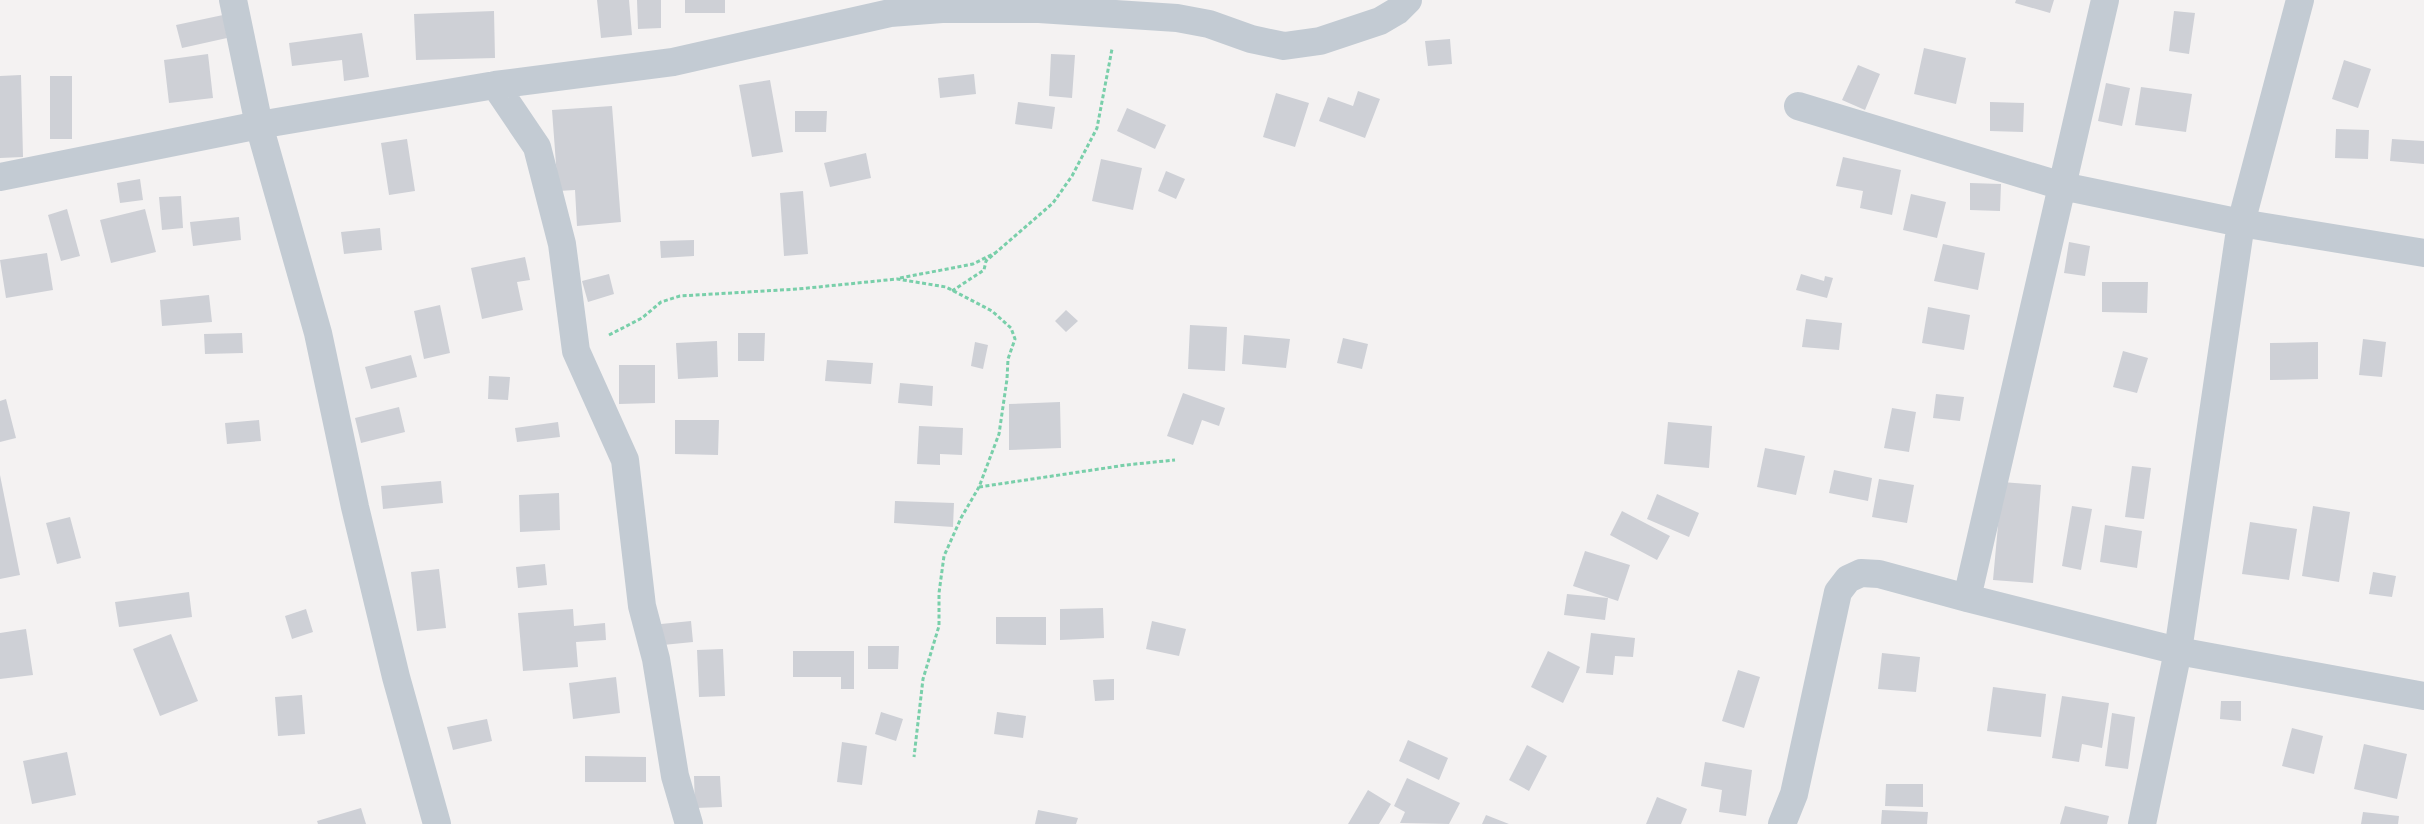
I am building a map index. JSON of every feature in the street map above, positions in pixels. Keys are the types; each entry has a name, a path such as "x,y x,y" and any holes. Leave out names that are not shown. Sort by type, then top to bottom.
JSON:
{"street":[{"path":"233,0 259,125 318,333 366,554 396,677 437,824"},
{"path":"0,177 259,125 495,85 673,62 890,13 942,9 1040,9 1118,15 1184,9 1209,24 1251,39 1284,46 1320,41 1380,21 1397,11 1408,0"},
{"path":"1967,598 2105,0"},
{"path":"2142,824 2178,651 2241,223 2300,0"},
{"path":"495,85 537,147 562,244 576,351 625,460 642,606 656,659 675,776 689,824"},
{"path":"1798,106 2062,186 2241,223 2424,253"},
{"path":"1782,824 1794,794 1838,592 1848,579 1861,573 1879,574 2178,651 2424,696"}],"path":[{"path":"952,292 984,270 986,261 1053,203 1072,176 1097,128 1118,15"},
{"path":"576,351 642,318 661,302 680,296 798,289 897,279 972,264 1003,248"},
{"path":"897,279 946,287 952,292 992,311 1011,328 1015,339 1008,359 999,434 979,487 961,518 944,556 939,593 939,626 923,679 914,757"},
{"path":"979,487 1126,465 1175,460"}],"building":[{"path":"597,0 629,0 632,35 601,38"},
{"path":"637,0 661,0 661,28 638,29"},
{"path":"685,0 725,0 725,13 685,13"},
{"path":"2016,0 2054,0 2050,13 2015,3"},
{"path":"494,11 495,58 416,60 414,14"},
{"path":"2174,11 2195,13 2189,54 2169,51"},
{"path":"223,15 227,38 182,48 176,25"},
{"path":"362,33 369,77 344,81 342,60 292,66 289,43"},
{"path":"1450,39 1452,64 1428,66 1425,41"},
{"path":"1924,48 1966,58 1956,104 1914,94"},
{"path":"208,54 213,98 169,103 164,60"},
{"path":"1051,54 1075,55 1072,98 1049,96"},
{"path":"2344,60 2371,69 2358,108 2332,99"},
{"path":"1858,65 1880,74 1865,110 1842,100"},
{"path":"974,74 976,94 940,98 938,78"},
{"path":"21,75 23,157 0,158 0,76"},
{"path":"50,76 72,76 72,139 50,139"},
{"path":"770,80 783,152 752,157 739,85"},
{"path":"2106,83 2130,88 2122,126 2098,121"},
{"path":"2141,87 2192,94 2186,132 2135,125"},
{"path":"1358,91 1380,99 1365,138 1319,121 1328,97 1353,106"},
{"path":"1276,93 1309,103 1295,147 1263,137"},
{"path":"1018,102 1055,107 1052,129 1015,124"},
{"path":"1990,102 2024,103 2023,132 1990,131"},
{"path":"612,106 621,222 577,226 575,190 558,191 552,110"},
{"path":"1127,108 1166,125 1155,149 1117,131"},
{"path":"795,111 827,111 826,132 795,132"},
{"path":"2336,129 2369,130 2368,159 2335,158"},
{"path":"407,139 415,191 389,195 381,143"},
{"path":"2392,139 2424,141 2424,164 2390,161"},
{"path":"866,153 871,178 830,187 824,163"},
{"path":"1843,157 1901,170 1892,215 1860,208 1863,191 1836,186"},
{"path":"1101,159 1142,168 1133,210 1092,201"},
{"path":"1166,171 1185,179 1176,199 1158,191"},
{"path":"140,179 143,200 120,203 117,183"},
{"path":"1970,183 2001,184 2000,211 1970,210"},
{"path":"803,191 808,254 784,256 780,193"},
{"path":"1911,194 1946,202 1937,238 1903,230"},
{"path":"181,196 183,228 162,230 159,197"},
{"path":"67,209 80,256 61,261 48,215"},
{"path":"145,209 156,252 111,263 100,220"},
{"path":"239,217 241,240 193,246 190,222"},
{"path":"380,228 382,250 344,254 341,232"},
{"path":"694,240 694,256 661,258 660,241"},
{"path":"2069,242 2090,246 2085,276 2064,273"},
{"path":"1943,244 1985,253 1978,290 1934,281"},
{"path":"47,253 53,290 6,298 0,260"},
{"path":"525,257 530,280 517,282 523,310 482,319 471,268"},
{"path":"609,274 614,294 588,302 582,281"},
{"path":"1801,274 1824,281 1825,276 1833,278 1827,298 1796,290"},
{"path":"2102,282 2148,282 2147,313 2102,312"},
{"path":"209,295 212,322 162,326 160,300"},
{"path":"440,305 450,353 424,359 414,311"},
{"path":"1928,307 1970,315 1964,350 1922,343"},
{"path":"1066,310 1078,321 1066,332 1055,321"},
{"path":"1806,319 1842,323 1839,350 1802,347"},
{"path":"1190,325 1227,327 1225,371 1188,369"},
{"path":"242,333 243,353 205,354 204,334"},
{"path":"738,333 765,333 764,361 738,361"},
{"path":"1244,335 1290,339 1286,368 1242,364"},
{"path":"1343,338 1368,344 1362,369 1337,363"},
{"path":"2363,339 2386,342 2382,377 2359,375"},
{"path":"717,341 718,377 678,379 676,343"},
{"path":"975,342 988,345 983,369 971,366"},
{"path":"2318,342 2318,379 2270,380 2270,343"},
{"path":"2123,351 2148,358 2137,393 2113,387"},
{"path":"411,355 417,377 371,389 365,367"},
{"path":"827,360 873,363 871,384 825,381"},
{"path":"619,365 655,365 655,403 619,404"},
{"path":"489,376 510,377 508,400 488,399"},
{"path":"900,383 933,386 932,406 898,403"},
{"path":"1183,393 1225,408 1219,426 1202,420 1193,445 1167,436"},
{"path":"1936,394 1964,397 1960,421 1933,418"},
{"path":"6,399 16,438 0,442 0,401"},
{"path":"1060,402 1061,448 1009,450 1009,404"},
{"path":"399,407 405,432 361,443 355,418"},
{"path":"1892,408 1916,412 1909,452 1884,448"},
{"path":"259,420 261,441 227,444 225,423"},
{"path":"675,420 719,420 718,455 675,454"},
{"path":"558,422 560,437 517,442 515,428"},
{"path":"1668,422 1712,426 1709,468 1664,464"},
{"path":"919,426 963,428 962,455 940,454 940,465 917,464"},
{"path":"1765,448 1805,456 1796,495 1757,487"},
{"path":"2132,466 2151,468 2144,519 2125,517"},
{"path":"1834,470 1872,478 1868,501 1829,493"},
{"path":"0,475 20,575 0,579"},
{"path":"1879,479 1914,485 1907,523 1872,517"},
{"path":"441,481 443,503 383,509 381,486"},
{"path":"2002,482 2041,485 2033,583 1993,580"},
{"path":"559,493 560,530 520,532 519,495"},
{"path":"1657,494 1699,513 1689,537 1647,519"},
{"path":"895,501 954,503 953,527 894,523"},
{"path":"2072,506 2092,509 2081,570 2062,566"},
{"path":"2313,506 2350,512 2339,582 2302,576"},
{"path":"1622,511 1670,536 1657,560 1610,535"},
{"path":"70,517 81,558 57,564 46,523"},
{"path":"2250,522 2297,529 2289,580 2242,574"},
{"path":"2105,525 2142,531 2137,568 2100,562"},
{"path":"1585,551 1630,565 1618,601 1573,586"},
{"path":"545,564 547,585 518,588 516,567"},
{"path":"439,569 446,628 417,631 411,572"},
{"path":"2373,572 2396,576 2392,597 2369,594"},
{"path":"189,592 192,617 119,627 115,602"},
{"path":"1567,594 1608,598 1605,620 1564,615"},
{"path":"1103,608 1104,638 1060,640 1060,609"},
{"path":"306,609 313,632 292,639 285,616"},
{"path":"573,609 574,626 605,623 606,640 576,642 578,667 523,671 518,613"},
{"path":"996,617 1046,617 1046,645 996,644"},
{"path":"691,621 693,642 663,645 661,624"},
{"path":"1152,621 1186,629 1179,656 1146,649"},
{"path":"26,629 33,675 0,679 0,633"},
{"path":"1591,633 1635,638 1633,657 1615,656 1613,675 1586,673"},
{"path":"171,634 198,701 160,716 133,649"},
{"path":"868,646 899,646 898,669 868,669"},
{"path":"723,649 725,696 699,697 697,650"},
{"path":"793,651 854,651 854,689 841,689 841,677 793,677"},
{"path":"1548,651 1580,667 1563,703 1531,687"},
{"path":"1882,653 1920,657 1916,692 1878,689"},
{"path":"1738,670 1760,677 1744,728 1722,721"},
{"path":"616,677 620,713 573,719 569,683"},
{"path":"1114,679 1114,700 1095,701 1093,680"},
{"path":"1993,687 2046,694 2041,737 1987,731"},
{"path":"302,695 305,734 278,736 275,697"},
{"path":"2062,696 2109,703 2102,748 2082,744 2079,762 2052,758"},
{"path":"2221,701 2241,701 2241,721 2220,719"},
{"path":"881,712 903,719 896,741 875,734"},
{"path":"997,712 1026,716 1023,738 994,734"},
{"path":"2112,713 2135,717 2128,769 2105,766"},
{"path":"487,719 492,741 453,750 447,727"},
{"path":"2292,728 2323,736 2314,774 2282,766"},
{"path":"1408,740 1448,758 1439,780 1399,761"},
{"path":"842,742 867,746 862,785 837,782"},
{"path":"2364,744 2407,754 2397,799 2354,789"},
{"path":"1527,745 1547,756 1529,791 1509,780"},
{"path":"67,752 76,795 32,804 23,761"},
{"path":"585,756 646,757 646,782 585,782"},
{"path":"1705,762 1752,770 1746,816 1719,812 1722,790 1701,786"},
{"path":"694,776 720,776 722,807 695,808"},
{"path":"1407,778 1460,803 1449,824 1400,823 1405,812 1394,806"},
{"path":"1886,784 1923,784 1923,807 1885,806"},
{"path":"1368,790 1391,804 1379,824 1348,824"},
{"path":"1657,797 1687,809 1681,824 1646,824"},
{"path":"2065,806 2109,816 2107,824 2060,824"},
{"path":"361,808 366,824 318,824 317,821"},
{"path":"1038,810 1078,818 1076,824 1035,824"},
{"path":"1882,810 1928,812 1927,824 1881,824"},
{"path":"2363,812 2399,816 2398,824 2361,824"},
{"path":"1486,815 1509,824 1482,824"}]}
